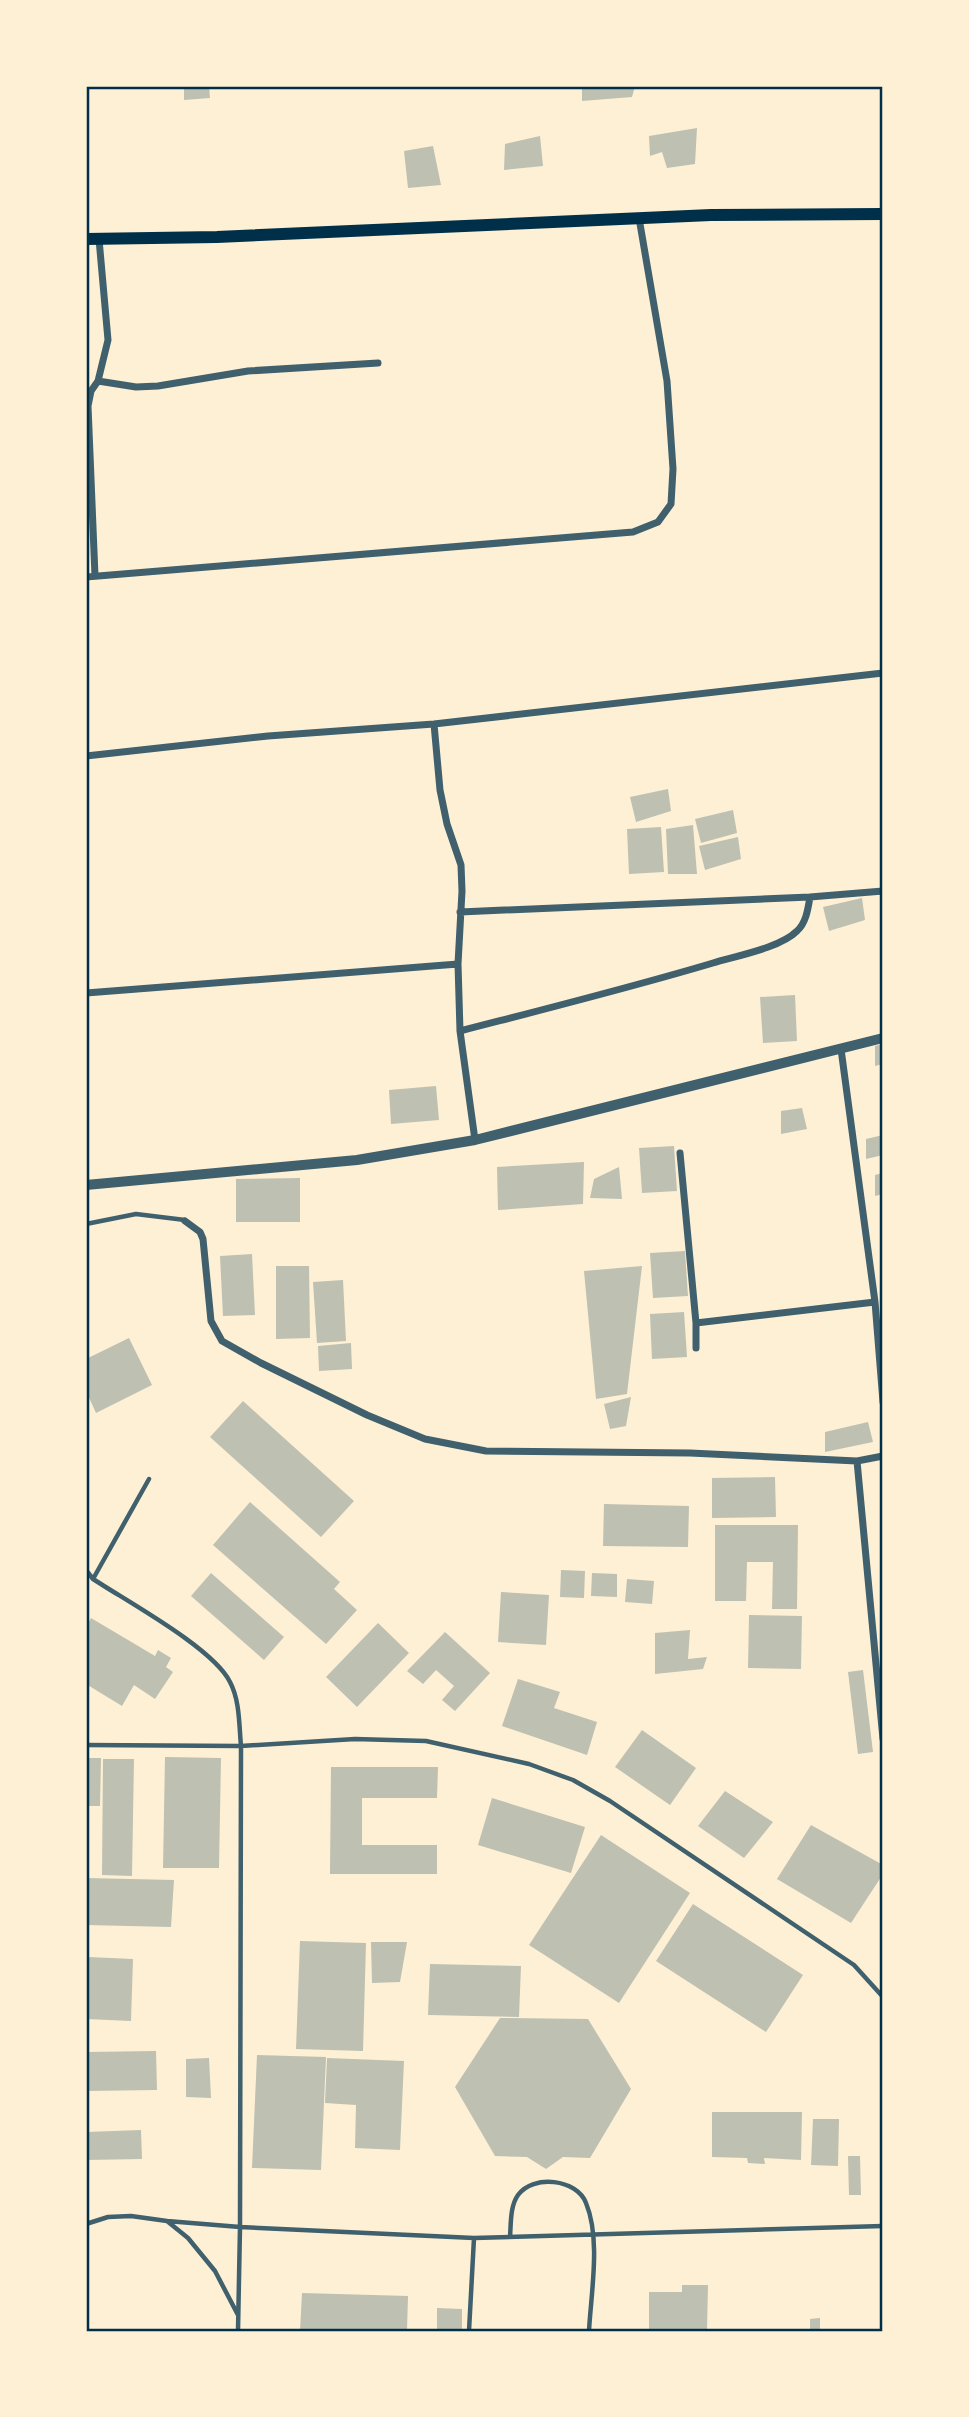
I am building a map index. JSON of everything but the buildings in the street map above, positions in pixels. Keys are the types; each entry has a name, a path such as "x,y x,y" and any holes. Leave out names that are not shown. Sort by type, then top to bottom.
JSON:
{"main road":[{"path":"92,239 269,235 710,215 883,214"}],"street":[{"path":"86,577 620,534 658,522 671,504 671,432 667,382 639,218"},
{"path":"92,239 108,340 98,381 88,391 95,576"},
{"path":"98,381 136,387 158,386 248,371 378,363"},
{"path":"86,756 268,736 434,724 883,673"},
{"path":"434,724 440,790 447,824 461,865 458,964 460,1031 475,1140"},
{"path":"460,912 810,897 883,891"},
{"path":"460,1031 634,986 782,941 798,931 806,917 810,897"},
{"path":"86,993 458,964"},
{"path":"86,1185 357,1160 475,1140 883,1038"},
{"path":"841,1049 875,1302 883,1402"},
{"path":"680,1153 696,1348"},
{"path":"185,1220 200,1232 203,1240 211,1321 222,1341 367,1415 425,1439 486,1451 690,1453 858,1461 883,1456"},
{"path":"696,1323 875,1302"},
{"path":"858,1461 883,1739"}],"lane":[{"path":"86,1224 136,1214 185,1220"},
{"path":"93,1579 149,1479"},
{"path":"86,1570 93,1579 195,1645 225,1673 232,1685 237,1706 241,1746 240,2227 237,2331"},
{"path":"86,1745 241,1746 355,1739 426,1741 529,1764 573,1780 610,1801 854,1965 883,1997"},
{"path":"509,2237 512,2210 517,2196 528,2186 564,2183 577,2188 586,2200 594,2236 589,2331"},
{"path":"86,2224 108,2217 119,2217 240,2227 474,2238 883,2225"},
{"path":"167,2221 188,2238 215,2271 238,2316"},
{"path":"469,2331 474,2238"}]}
